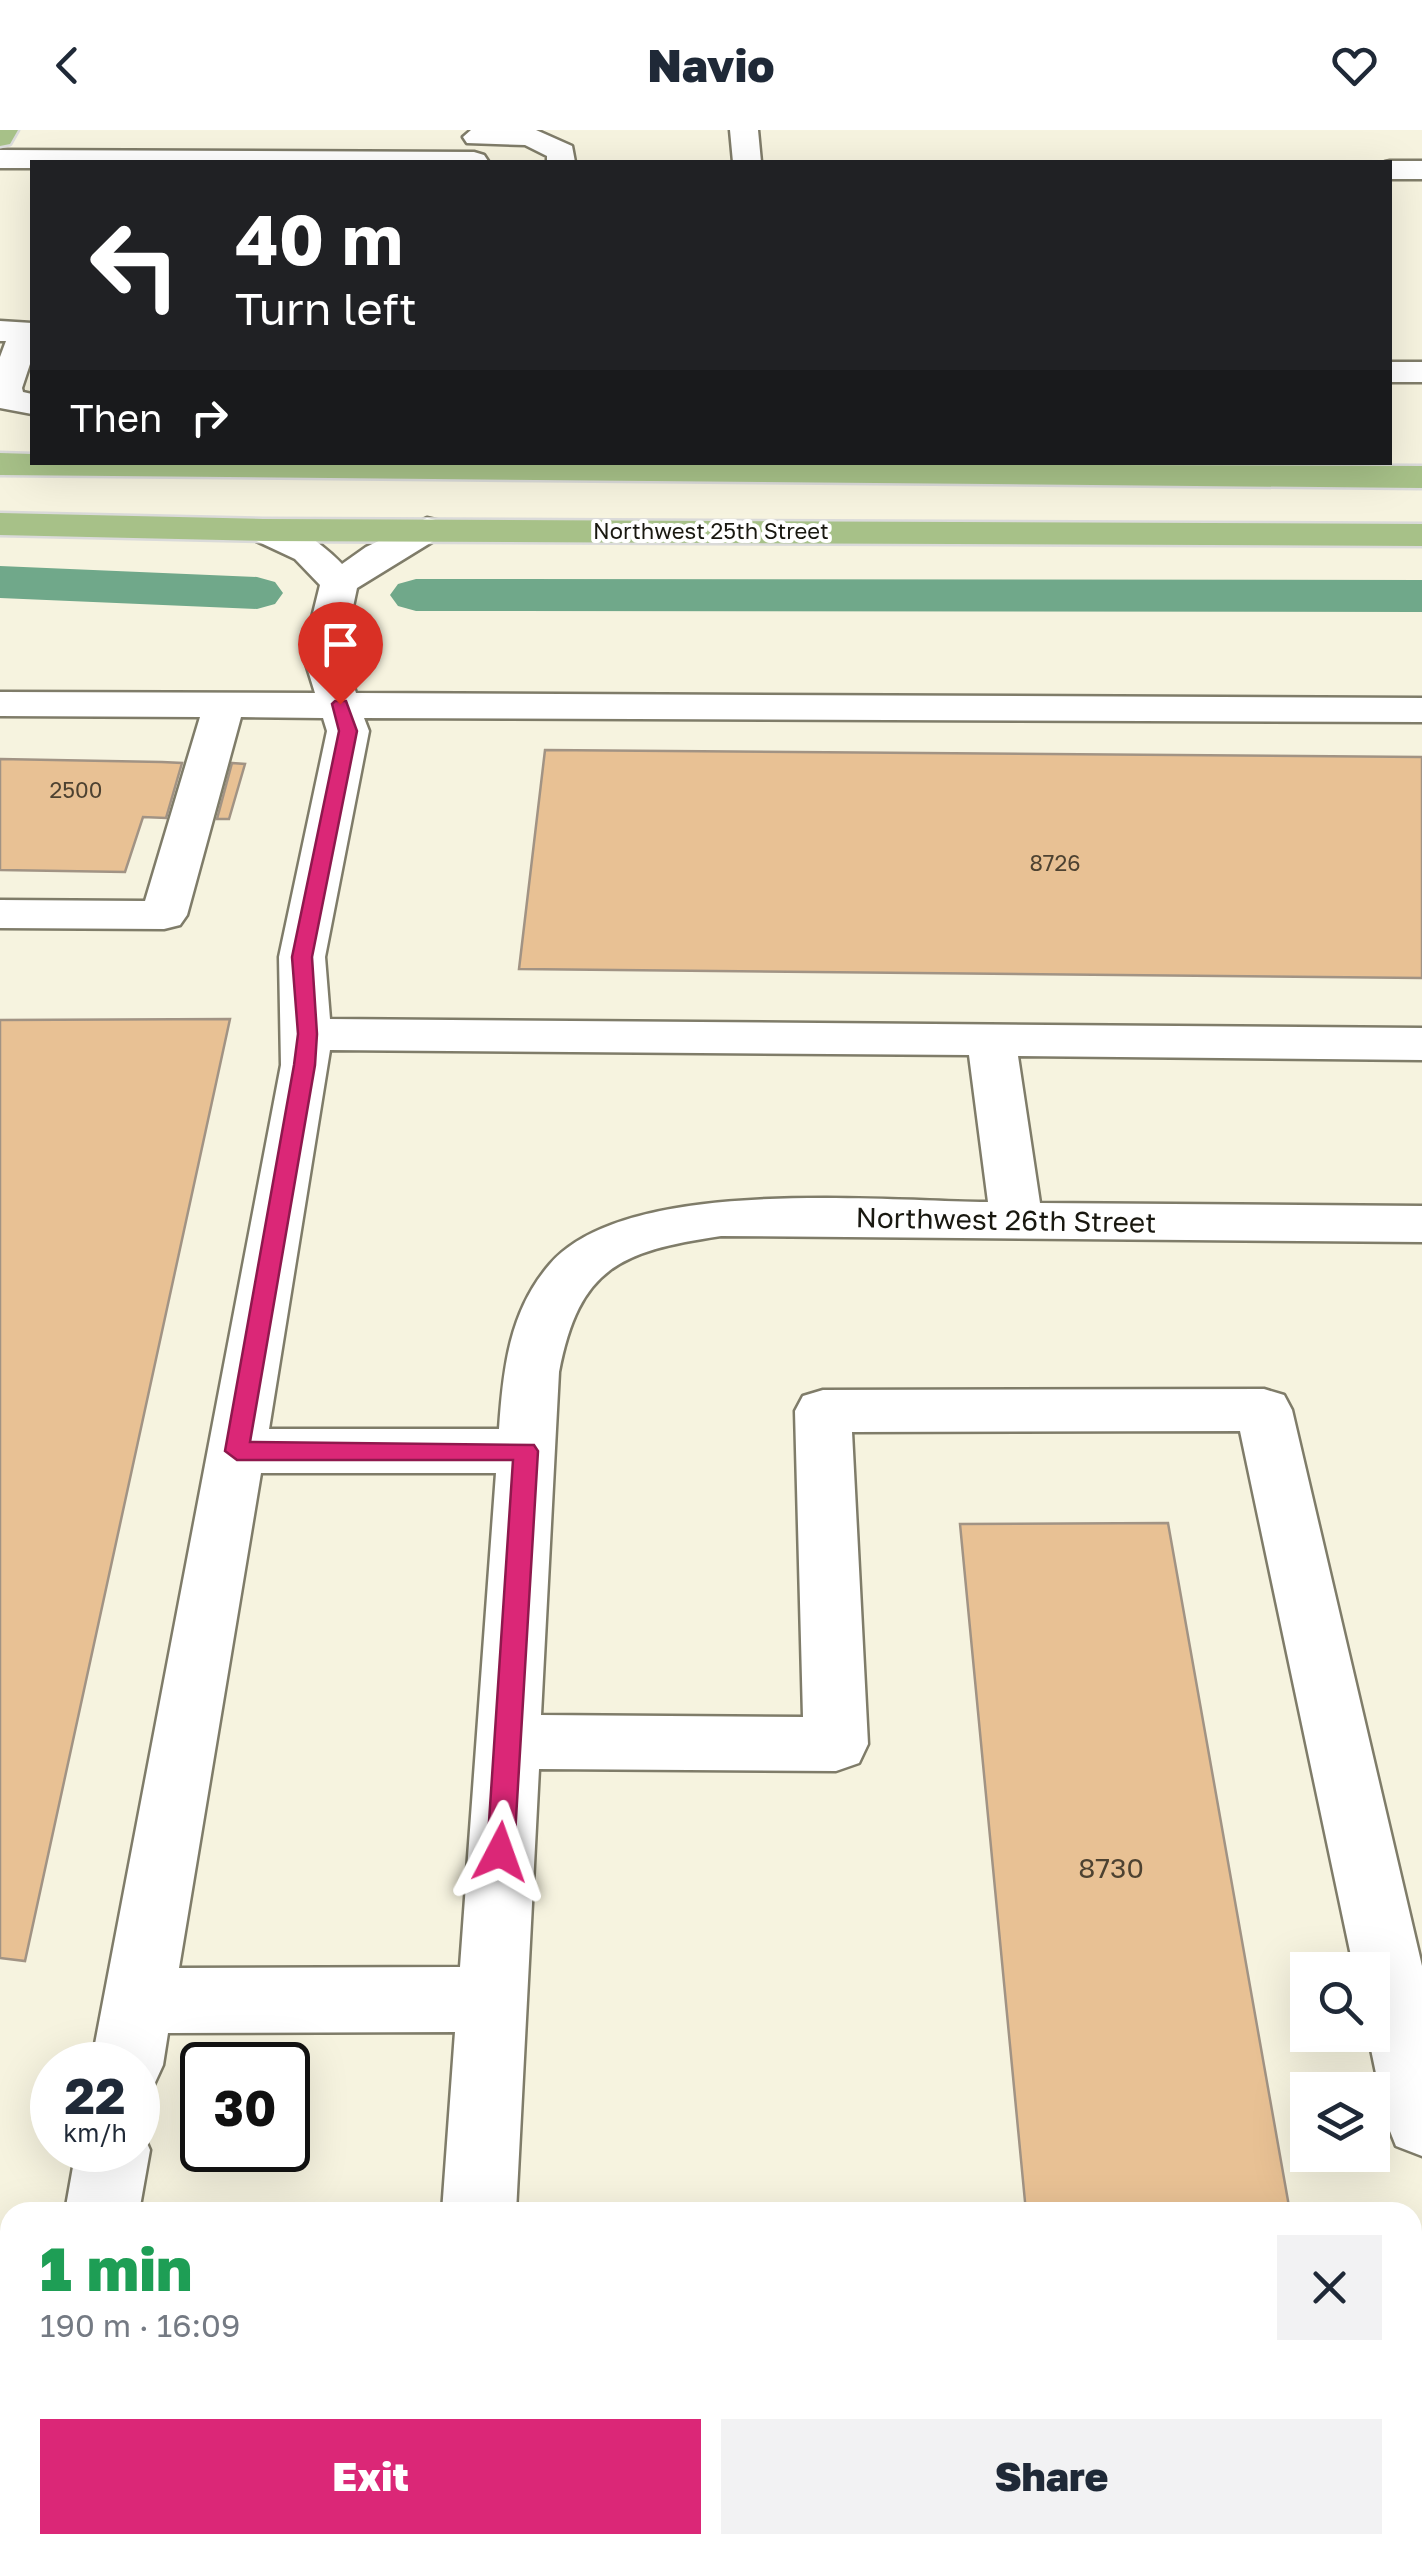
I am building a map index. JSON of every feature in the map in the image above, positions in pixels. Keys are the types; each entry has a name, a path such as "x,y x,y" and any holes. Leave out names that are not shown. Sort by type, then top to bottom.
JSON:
{"main road":[{"path":"0,138 4,130"},
{"path":"0,464 30,464"},
{"path":"428,465 1422,477"},
{"name":"Northwest 25th Street","path":"0,524 263,530 1422,535"}],"street":[{"path":"126,160 140,130"},
{"path":"744,130 747,160"},
{"path":"153,160 475,148 530,137 562,152 561,160"},
{"path":"0,159 63,160"},
{"path":"1392,170 1422,170"},
{"path":"20,326 4,388 10,400 30,404"},
{"path":"1392,372 1422,372"},
{"path":"427,529 378,555 339,584 324,654 348,731 302,957 308,1034 133,2033 492,1999"},
{"path":"263,530 308,551 339,584"},
{"path":"0,704 1422,710"},
{"path":"0,914 164,915 224,705"},
{"path":"308,1034 1422,1044"},
{"path":"991,1040 1016,1220"},
{"name":"Northwest 26th Street","path":"526,1451 531,1372 543,1314 576,1266 595,1253 663,1227 721,1218 1422,1224"},
{"path":"507,1742 836,1744 823,1411 1264,1410 1422,2122"},
{"path":"237,1451 526,1451 479,2202"},
{"path":"104,2202 109,2172"}],"building":[{"path":"545,750 1422,757 1422,978 519,969"},
{"path":"0,759 182,763 166,818 143,817 125,872 0,870"},
{"path":"232,763 245,764 229,819 217,819"},
{"path":"230,1019 25,1961 0,1958 0,1020"},
{"path":"1168,1523 1288,2202 1025,2202 960,1524"}],"waterway":[{"path":"0,582 257,593"},
{"path":"416,595 1422,596"}],"route":[{"path":"340,704 348,731 302,957 308,1034 304,1065 237,1451 526,1451 500,1852"}]}
